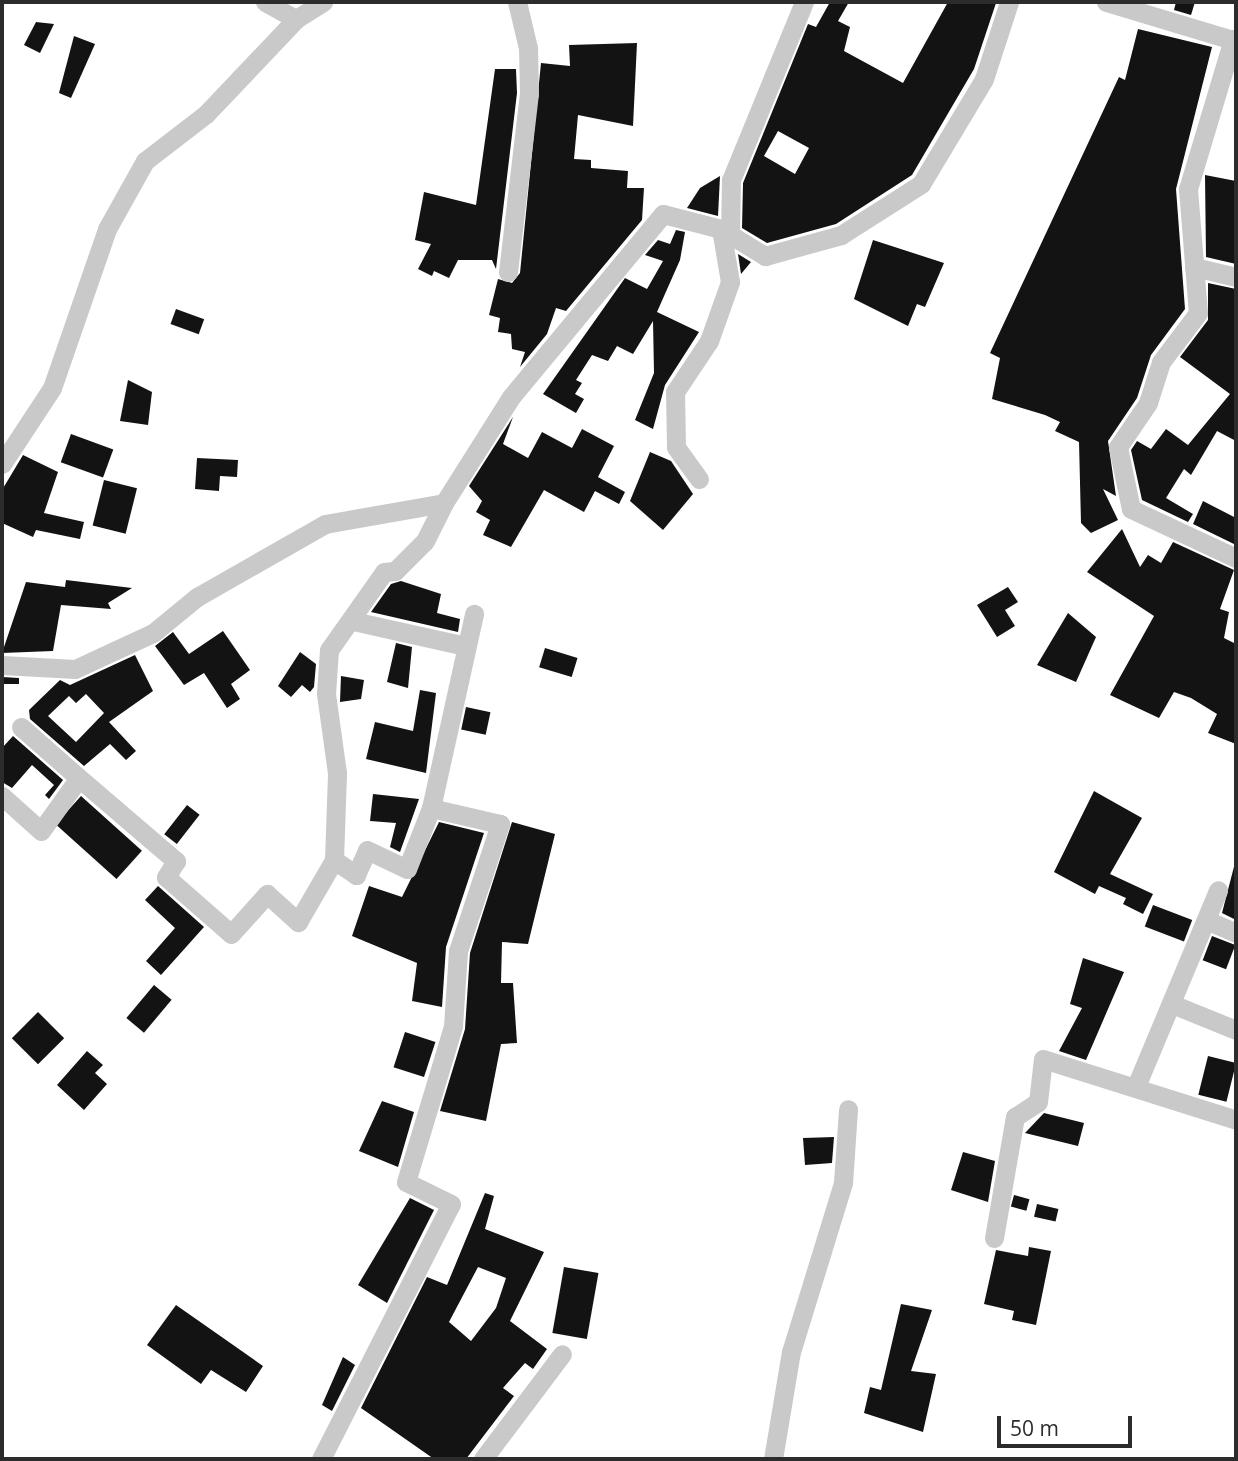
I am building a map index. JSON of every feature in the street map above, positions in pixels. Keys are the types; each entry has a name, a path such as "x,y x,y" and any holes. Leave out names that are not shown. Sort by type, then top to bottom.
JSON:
{"street":[{"path":"265,2 296,19"},
{"path":"2,464 52,388 107,229 145,160 249,75 296,19 323,2"},
{"path":"508,272 529,94 528,48 517,2"},
{"path":"699,479 676,447 675,392 709,341 730,282 726,231 731,180 804,2"},
{"path":"21,727 176,861 166,877 231,934 267,894 298,922 334,860 337,773 326,694 329,650 353,621 384,572 395,571 425,541 444,503 512,397 663,214 726,231 765,256 841,235 921,184 984,79 1009,2"},
{"path":"1106,2 1235,40 1188,189 1198,313 1161,362 1148,403 1118,447 1131,509 1236,558"},
{"path":"1194,267 1236,277"},
{"path":"2,664 75,669 153,633 197,597 325,524 444,503"},
{"path":"334,860 356,875 367,850 407,869 431,808 474,614"},
{"path":"353,621 466,646"},
{"path":"2,796 41,831 79,778"},
{"path":"321,1459 451,1204 406,1182 453,1026 458,951 500,824 431,808"},
{"path":"1137,1084 1218,890"},
{"path":"1206,920 1236,933"},
{"path":"1172,1004 1236,1030"},
{"path":"994,1238 1015,1117 1038,1102 1043,1059 1137,1084 1236,1120"},
{"path":"773,1459 791,1352 843,1184 848,1109"},
{"path":"483,1459 562,1354"}],"building":[{"path":"830,2 849,2 838,21 850,27 844,51 903,83 948,2 996,3 974,69 912,175 836,224 767,243 742,228 743,183 808,24 816,27","holes":["778,131 809,148 795,174 764,156"]},
{"path":"1176,2 1195,2 1191,15 1174,10"},
{"path":"36,22 54,24 40,53 24,45"},
{"path":"1138,29 1212,47 1176,189 1185,309 1151,355 1137,398 1108,441 1116,496 1103,489 1118,520 1091,533 1081,523 1079,442 1055,431 1060,422 992,399 1000,358 990,353 1119,77 1125,80"},
{"path":"74,36 95,44 71,98 59,93"},
{"path":"637,43 633,126 578,115 574,159 591,160 591,168 628,171 627,188 644,188 642,220 566,311 556,308 547,334 520,367 525,352 512,349 511,334 498,332 500,318 489,315 498,279 512,283 520,273 541,63 570,66 569,45"},
{"path":"495,69 516,69 517,93 496,269 492,260 458,260 449,278 434,271 432,276 418,269 431,244 415,240 424,192 476,205"},
{"path":"1205,175 1236,181 1236,264 1206,257"},
{"path":"720,176 718,216 687,208 700,188"},
{"path":"676,230 685,232 680,260 657,312 699,332 665,385 653,429 635,420 654,373 653,321 633,354 617,346 608,361 592,355 576,380 582,383 575,394 584,399 576,413 543,394 625,278 647,289 663,261 645,255 658,240 670,244"},
{"path":"873,240 944,263 925,307 917,304 908,326 854,299"},
{"path":"738,254 751,262 741,274"},
{"path":"1208,283 1236,289 1236,441 1217,431 1191,475 1184,469 1166,498 1193,514 1188,522 1142,500 1131,450 1137,441 1151,449 1166,429 1188,445 1230,394 1180,357 1208,320"},
{"path":"176,309 204,319 199,334 171,324"},
{"path":"128,380 152,392 148,425 120,421"},
{"path":"513,417 503,444 528,458 542,432 572,448 582,429 614,446 598,477 625,492 619,504 595,491 584,512 544,490 511,547 483,535 490,520 476,512 482,501 469,486"},
{"path":"71,434 113,449 103,478 61,462"},
{"path":"650,452 671,461 693,494 663,530 630,501"},
{"path":"23,455 58,472 44,513 84,522 80,539 36,530 33,537 2,523 2,490"},
{"path":"197,458 238,460 237,477 220,476 219,491 195,489"},
{"path":"104,480 137,488 126,534 93,526"},
{"path":"1203,501 1236,518 1236,545 1193,524"},
{"path":"1122,529 1140,567 1148,555 1161,563 1173,542 1234,570 1220,609 1229,612 1224,638 1236,644 1236,744 1208,733 1217,714 1191,698 1174,692 1159,718 1110,695 1154,616 1087,572"},
{"path":"66,580 132,588 108,603 111,609 61,605 53,651 2,653 26,582 65,587"},
{"path":"401,581 441,594 437,613 460,619 458,632 371,612 391,584"},
{"path":"1008,587 1018,602 1005,610 1015,626 997,637 977,605"},
{"path":"1068,613 1096,637 1076,682 1037,665"},
{"path":"223,631 250,670 231,684 240,699 227,708 204,673 184,685 155,646 173,632 189,654"},
{"path":"396,643 412,647 408,688 387,682"},
{"path":"545,648 578,658 572,677 539,667"},
{"path":"300,652 316,664 314,687 310,692 302,685 291,697 278,686"},
{"path":"135,655 153,691 109,722 136,751 126,760 110,744 84,766 30,719 29,710 60,680 70,685","holes":["86,694 104,713 76,742 48,716 69,696 76,703"]},
{"path":"341,676 364,680 361,699 340,702"},
{"path":"2,677 19,678 19,684 2,684"},
{"path":"420,690 436,693 426,773 366,759 375,722 413,731"},
{"path":"466,707 490,712 486,735 461,729"},
{"path":"13,736 63,780 49,799 45,795 54,785 32,765 12,788 2,782 2,748"},
{"path":"1094,791 1142,818 1110,874 1153,894 1143,914 1123,904 1126,898 1099,886 1095,894 1054,872"},
{"path":"373,794 419,799 400,852 390,847 396,823 370,821"},
{"path":"81,796 142,851 117,879 56,824"},
{"path":"187,805 200,815 177,844 164,834"},
{"path":"439,822 484,833 446,947 442,1007 412,1001 417,963 352,936 369,886 402,897"},
{"path":"512,822 555,834 528,944 502,942 501,983 513,983 517,1043 501,1044 486,1121 440,1111 465,1029 470,953"},
{"path":"1236,859 1236,920 1222,913"},
{"path":"158,886 204,927 161,975 146,961 175,928 145,900"},
{"path":"1153,905 1192,920 1184,942 1145,926"},
{"path":"1212,936 1235,945 1226,969 1203,960"},
{"path":"1083,958 1124,972 1086,1060 1059,1051 1082,1008 1070,1004"},
{"path":"154,985 172,1000 144,1033 126,1018"},
{"path":"38,1012 64,1038 38,1064 12,1038"},
{"path":"405,1032 435,1042 424,1077 394,1067"},
{"path":"87,1051 103,1065 95,1073 107,1084 84,1110 57,1085"},
{"path":"1208,1056 1236,1063 1226,1102 1198,1095"},
{"path":"382,1101 414,1112 398,1167 359,1151"},
{"path":"1044,1113 1084,1123 1078,1146 1025,1133"},
{"path":"834,1137 832,1163 805,1165 803,1138"},
{"path":"963,1152 995,1161 988,1202 951,1190"},
{"path":"485,1193 494,1196 485,1229 544,1252 510,1321 547,1349 533,1369 525,1363 503,1388 514,1396 466,1459 434,1459 361,1408 427,1277 447,1285","holes":["478,1267 506,1278 496,1308 471,1341 449,1322"]},
{"path":"1014,1195 1029,1199 1026,1211 1011,1207"},
{"path":"410,1198 434,1210 387,1303 358,1285"},
{"path":"1037,1204 1058,1209 1056,1222 1034,1217"},
{"path":"1029,1247 1051,1251 1036,1325 1012,1320 1014,1311 984,1304 996,1250 1028,1256"},
{"path":"564,1267 598,1273 587,1339 552,1333"},
{"path":"901,1304 932,1310 911,1371 936,1374 923,1432 864,1413 870,1387 881,1390"},
{"path":"176,1305 263,1366 246,1392 211,1370 201,1384 147,1345"},
{"path":"343,1357 355,1365 332,1411 322,1405"}]}
